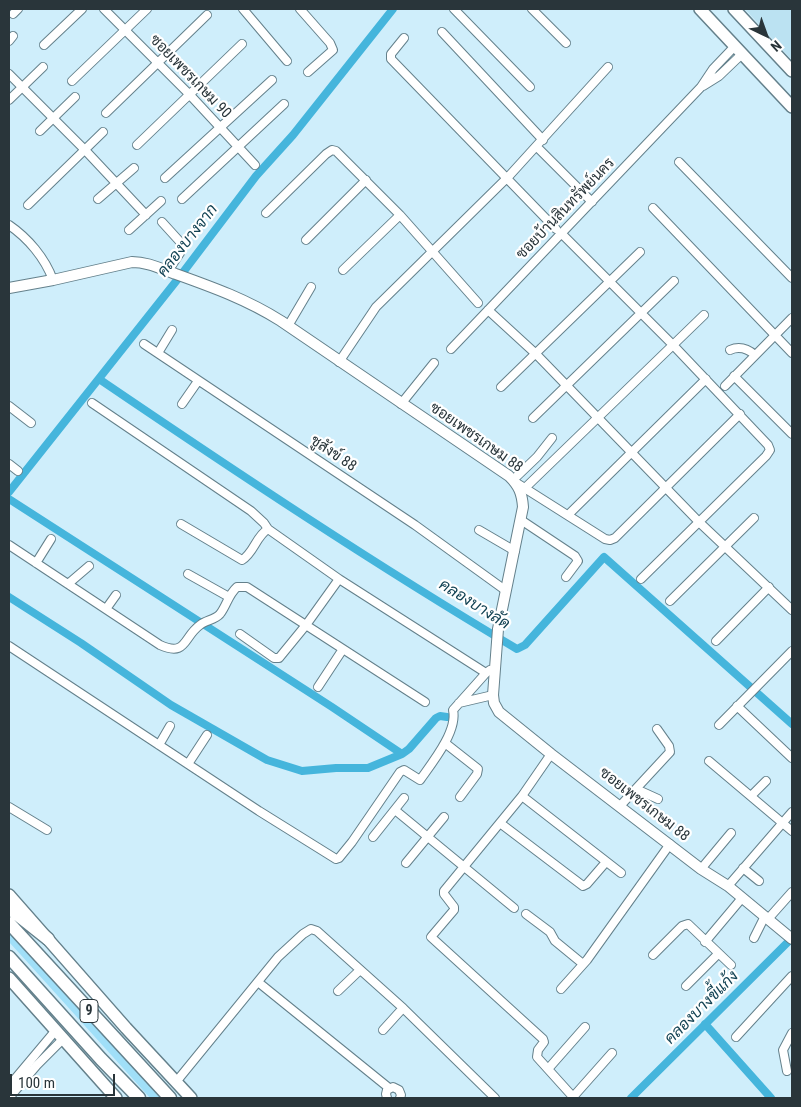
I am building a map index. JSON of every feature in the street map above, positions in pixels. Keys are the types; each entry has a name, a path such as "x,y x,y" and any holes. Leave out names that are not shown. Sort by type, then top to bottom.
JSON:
{"highway":[{"path":"9,908 48,939"},
{"name":"9","path":"9,923 170,1098"},
{"name":"9","path":"9,957 101,1059 139,1098"},
{"path":"101,1059 127,1098"}],"main road":[{"path":"700,9 792,107"},
{"path":"734,9 792,71"},
{"path":"9,895 191,1098"},
{"path":"9,978 116,1098"}],"street":[{"path":"44,45 82,9"},
{"name":"ซอยเพชรเกษม 90","path":"104,9 190,95 255,164"},
{"path":"72,81 147,9"},
{"path":"243,9 288,61"},
{"path":"300,9 330,43 332,50 308,72"},
{"path":"454,9 530,87"},
{"path":"532,9 566,43"},
{"path":"106,113 207,15"},
{"path":"442,32 592,202"},
{"path":"404,38 391,54 392,59 507,179 642,313 768,444 770,450 766,456 641,579"},
{"path":"137,144 242,44"},
{"name":"ซอยบ้านสินทรัพย์นคร","path":"450,349 559,231 592,202 701,87 739,50"},
{"path":"339,362 376,307 507,179 608,66"},
{"path":"9,100 43,67"},
{"path":"9,74 85,150 146,215"},
{"path":"165,178 272,80"},
{"path":"40,131 76,97"},
{"path":"182,199 284,104"},
{"path":"28,205 103,132"},
{"path":"266,213 326,154 332,150 336,151 400,215 478,303"},
{"path":"678,162 792,278"},
{"path":"98,200 134,168"},
{"path":"306,240 366,180"},
{"path":"129,230 161,201"},
{"path":"653,208 792,353"},
{"path":"343,270 400,215"},
{"path":"162,222 182,244 171,272"},
{"path":"9,225 27,239 47,265 53,280"},
{"path":"501,387 640,252"},
{"name":"ซอยเพชรเกษม 88","path":"9,288 132,262 142,262 189,278 247,301 288,326 514,481 520,489 522,497 521,520 505,590 497,643 490,670 494,704 499,712 551,754 701,869 728,886 789,937"},
{"path":"532,418 674,281"},
{"path":"288,326 311,287"},
{"path":"488,310 567,385 699,522 792,610"},
{"path":"525,488 704,315"},
{"path":"725,386 792,318"},
{"path":"158,353 172,330"},
{"name":"ชูสังข์ 88","path":"144,344 415,526 505,590"},
{"path":"730,350 735,348 745,349 754,355"},
{"path":"401,404 434,363"},
{"path":"734,376 792,434"},
{"path":"568,515 706,379"},
{"path":"182,404 198,381"},
{"path":"9,646 259,811 336,859 352,842 400,772 404,770 420,780 445,743 454,716 453,710 490,670 339,579 268,529 251,511 92,403"},
{"path":"9,406 31,423"},
{"path":"552,438 514,481 605,540 610,540 615,538 740,414"},
{"path":"9,464 18,471"},
{"path":"670,601 754,518"},
{"path":"521,520 576,556 578,561 566,577"},
{"path":"181,524 242,560 247,557 261,534 268,529"},
{"path":"479,530 515,550"},
{"path":"36,563 51,539"},
{"path":"9,546 170,650 180,648 202,624 219,615 228,597 237,587 247,587 425,702"},
{"path":"68,584 89,566"},
{"path":"188,574 228,597"},
{"path":"240,634 277,659 306,625 339,579"},
{"path":"716,641 769,587"},
{"path":"106,609 116,595"},
{"path":"318,687 343,649"},
{"path":"719,724 792,651"},
{"path":"459,703 493,695"},
{"path":"737,706 792,758"},
{"path":"159,745 170,726"},
{"path":"620,806 670,752 669,746 657,729"},
{"path":"188,764 207,735"},
{"path":"445,743 478,769 477,774 460,797"},
{"path":"551,754 522,796 444,890 444,894 454,907 454,910 431,937 543,1039 544,1042 538,1050 537,1057 573,1097 612,1053"},
{"path":"709,761 792,831"},
{"path":"751,796 766,781"},
{"path":"636,788 658,799"},
{"path":"522,796 621,873"},
{"path":"373,837 404,798"},
{"path":"9,807 47,830"},
{"path":"394,810 514,908"},
{"path":"728,886 792,812"},
{"path":"406,863 444,816"},
{"path":"500,823 579,885 588,884 606,862"},
{"path":"701,869 731,833"},
{"path":"562,989 583,964 670,844"},
{"path":"743,868 759,881"},
{"path":"754,938 766,918 792,892"},
{"path":"705,942 742,898"},
{"path":"526,914 550,932 555,941 583,964"},
{"path":"653,955 685,925 691,926 705,942 731,965"},
{"path":"176,1082 288,947 311,929 317,931 403,1008 495,1098"},
{"path":"686,986 718,954"},
{"path":"338,991 360,970"},
{"path":"736,1037 792,976"},
{"path":"258,982 389,1088"},
{"path":"382,1030 403,1008"},
{"path":"548,1069 585,1027"},
{"path":"788,1071 783,1050 792,1033"},
{"path":"9,1086 60,1034"},
{"path":"9,1098 60,1034"},
{"path":"387,1098 386,1092 393,1086 401,1092 400,1098"}],"shaded area":[{"path":"745,9 792,9 792,60"},
{"path":"9,930 160,1098 150,1098 9,942"}],"waterway":[{"name":"คลองบางจาก","path":"9,492 181,275 256,176 293,135 393,9"},
{"name":"คลองบางลัด","path":"99,379 306,517 517,649 525,645 604,557 792,724"},
{"path":"9,499 402,754 409,749 436,718 440,716 447,717"},
{"path":"9,597 81,643 171,705 267,760 302,771 368,768 402,754"},
{"name":"คลองบางขี้แก้ง","path":"631,1098 792,938"},
{"path":"705,1024 771,1098"}]}
